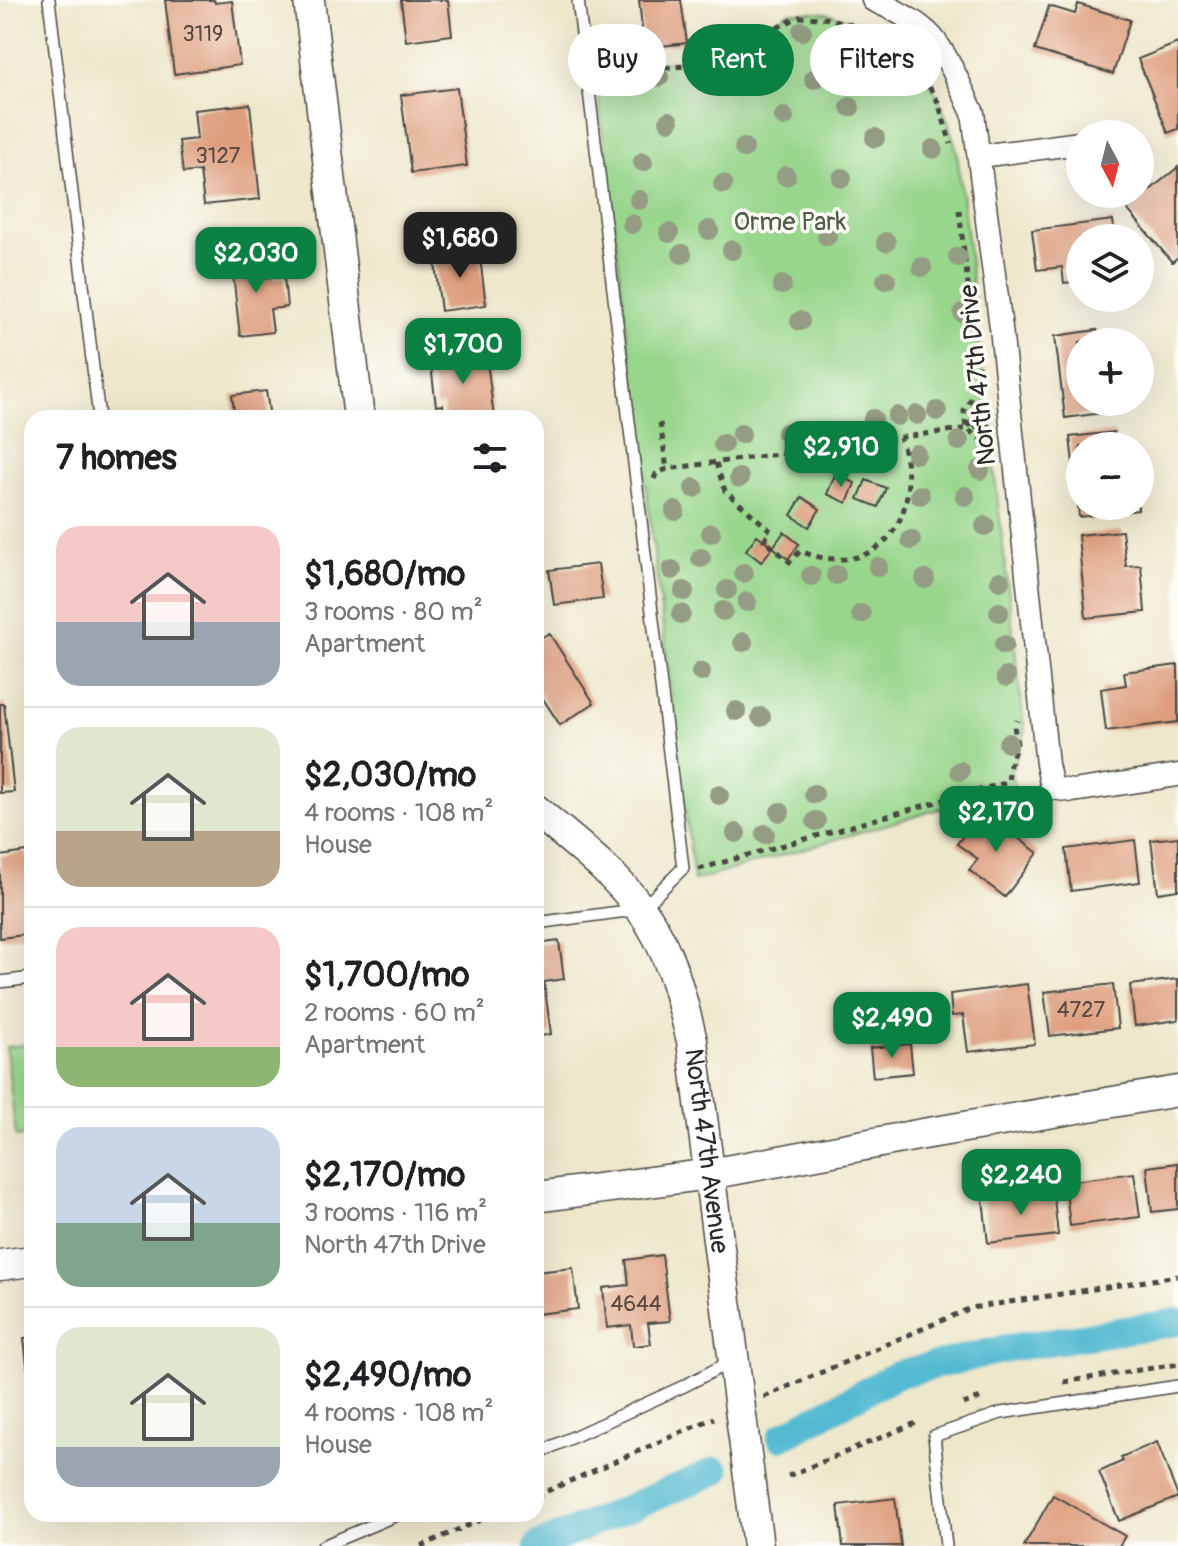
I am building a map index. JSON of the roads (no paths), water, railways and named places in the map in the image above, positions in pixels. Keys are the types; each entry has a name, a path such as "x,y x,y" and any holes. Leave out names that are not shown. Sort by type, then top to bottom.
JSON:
{"street":[{"path":"309,0 358,410"},
{"name":"North 47th Drive","path":"873,0 890,7 930,35 958,80 973,113 1012,424 1052,788 1073,791 1178,775"},
{"path":"980,156 1066,145"},
{"name":"North 47th Avenue","path":"544,817 586,851 642,909 667,956 680,990 692,1041 734,1359 754,1401 751,1494 758,1546"},
{"path":"544,1196 710,1174 1178,1091"},
{"path":"0,1265 24,1262"}],"lane":[{"path":"49,0 98,410"},
{"path":"544,922 642,909 683,868 578,0"},
{"path":"0,982 24,979"},
{"path":"544,1450 684,1386 734,1359"},
{"path":"946,1546 934,1436 1001,1413 1178,1386"},
{"path":"323,1546 380,1522"}],"waterway":[{"path":"781,1437 898,1374 1009,1348 1178,1322"},
{"path":"538,1546 716,1471"}],"park label":[{"name":"Orme Park","path":"790,222"}]}
